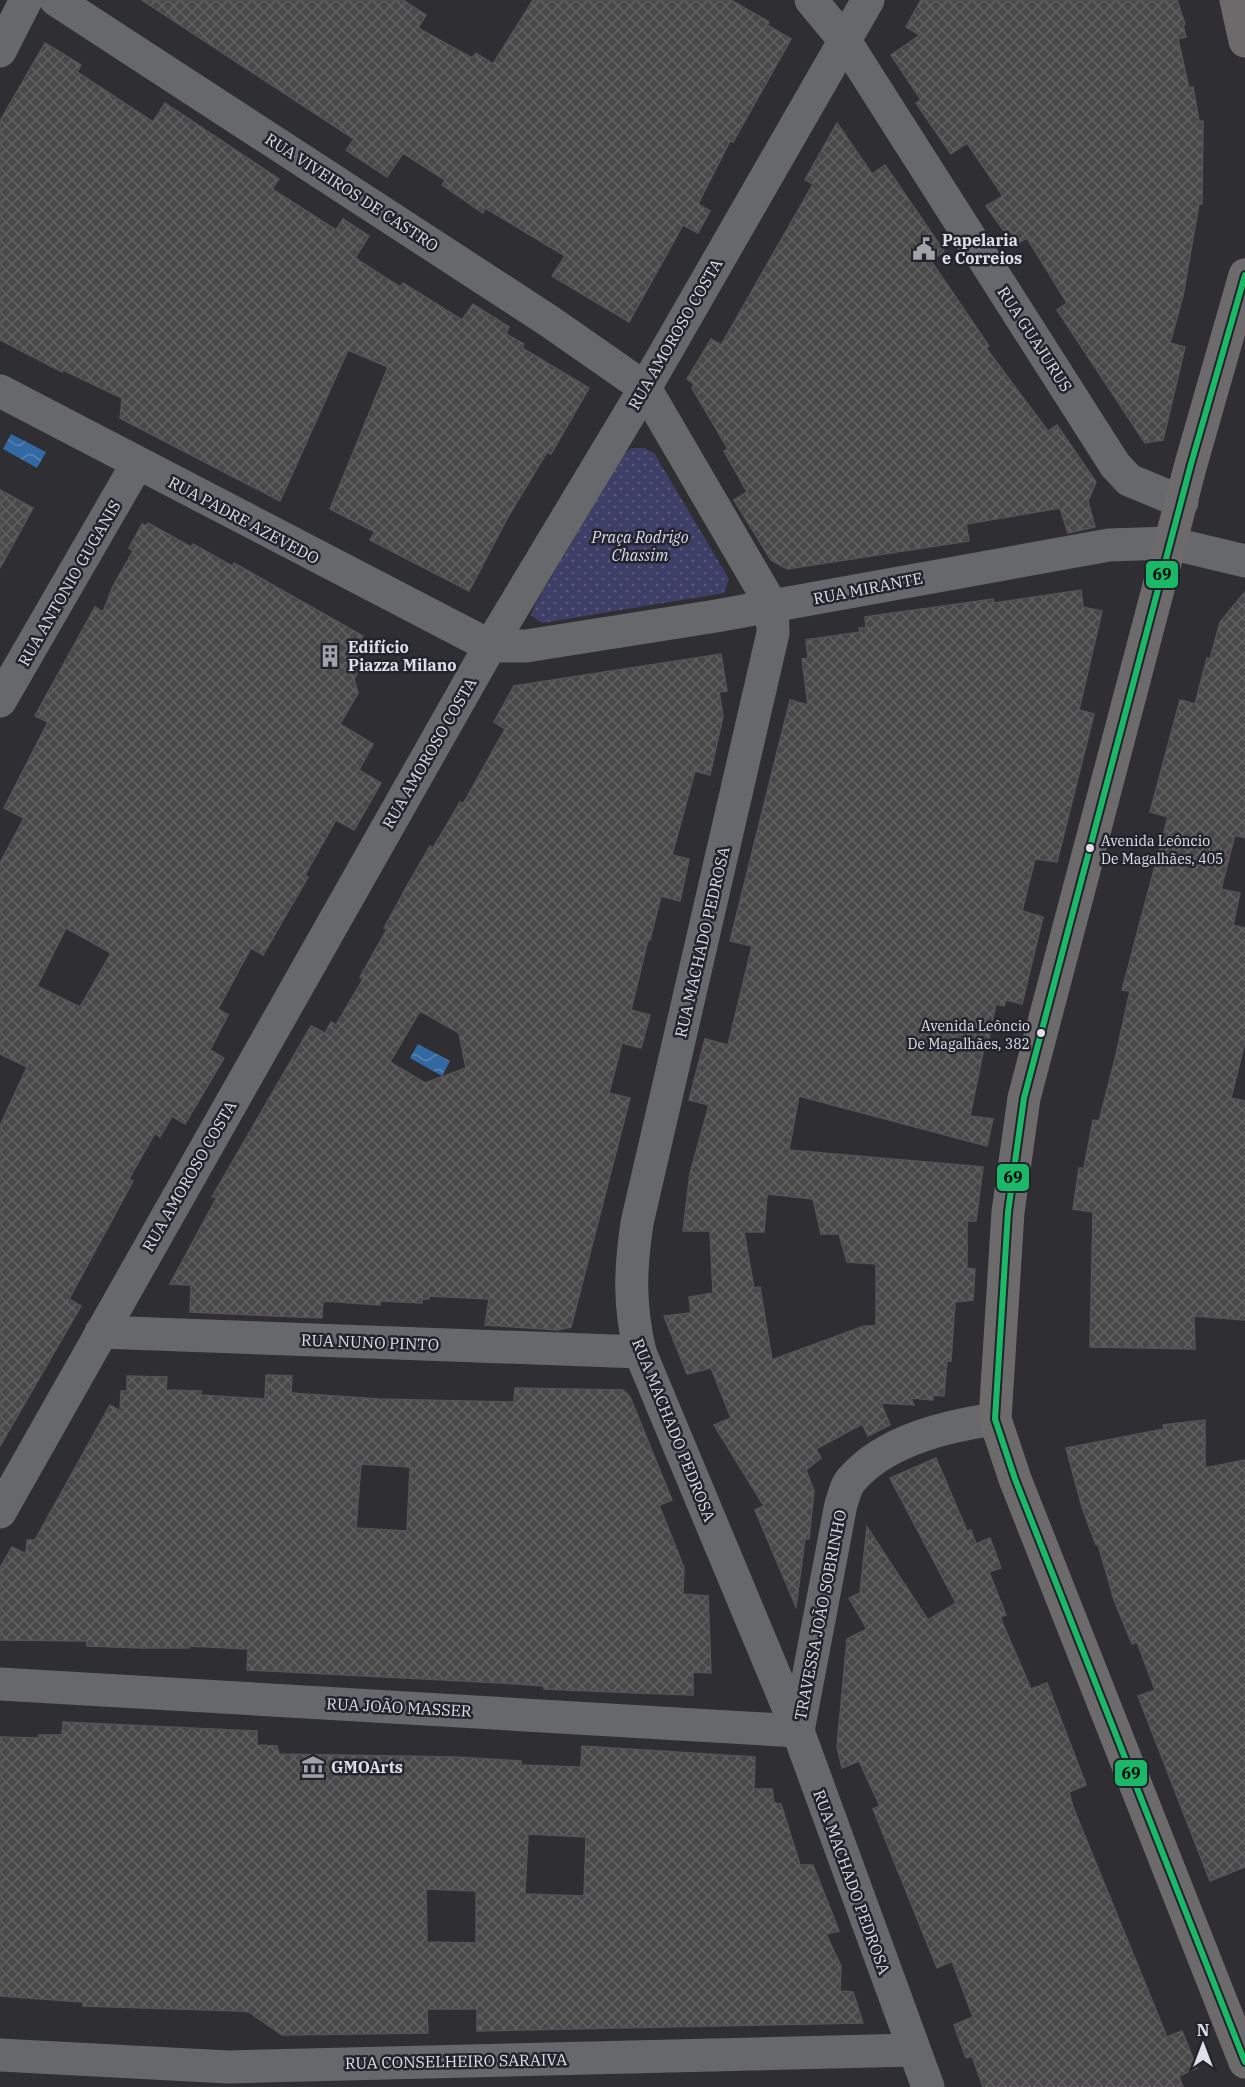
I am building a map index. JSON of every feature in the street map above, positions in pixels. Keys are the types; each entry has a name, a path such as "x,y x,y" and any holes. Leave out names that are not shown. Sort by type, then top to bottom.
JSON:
{"main road":[{"path":"1236,0 1245,41"},
{"path":"1245,275 1170,543 1024,1098 1008,1212 995,1419 1015,1479 1245,2062"}],"street":[{"path":"0,51 26,0"},
{"name":"RUA VIVEIROS DE CASTRO","path":"56,0 540,314 645,388"},
{"name":"RUA GUAJURUS","path":"811,0 845,41 1115,465 1129,480 1182,502"},
{"name":"RUA AMOROSO COSTA","path":"0,1512 490,646 645,388 868,0"},
{"path":"645,388 772,606"},
{"name":"RUA PADRE AZEVEDO","path":"0,391 490,646"},
{"name":"RUA ANTONIO GUGANIS","path":"0,701 137,464"},
{"name":"RUA MIRANTE","path":"490,646 526,646 772,606 1109,545 1170,543 1245,561"},
{"name":"RUA MACHADO PEDROSA","path":"772,606 773,633 637,1223 630,1268 632,1315 640,1352 798,1731 928,2087"},
{"name":"RUA NUNO PINTO","path":"101,1332 640,1352"},
{"name":"TRAVESSA JOÃO SOBRINHO","path":"798,1731 841,1504 850,1481 869,1463 898,1445 965,1424 995,1419"},
{"name":"RUA JOÃO MASSER","path":"0,1684 798,1731"},
{"name":"RUA CONSELHEIRO SARAIVA","path":"0,2055 228,2077 913,2050"}],"green space":[{"name":"Praça Rodrigo Chassim","path":"631,448 644,448 654,453 729,579 724,593 542,623 531,615 536,603 624,454"}],"water":[{"path":"11,434 46,452 37,468 3,449"},
{"path":"418,1044 450,1061 442,1076 410,1058"}],"building":[{"path":"142,0 403,0 426,15 418,28 472,58 476,53 493,64 533,0 731,0 769,22 767,25 791,39 733,142 730,141 698,204 710,211 698,233 683,225 629,322 552,276 565,256 485,208 483,213 442,185 445,180 403,153 387,177 346,150 354,139"},
{"path":"921,0 1177,0 1185,24 1183,25 1186,37 1178,39 1189,88 1193,87 1199,121 1203,121 1202,204 1199,204 1183,296 1170,343 1185,347 1163,440 1145,443 1057,310 1067,303 1027,238 1014,245 986,206 1003,196 967,143 951,154 916,103 921,100 891,55 920,35 906,27"},
{"path":"45,43 81,65 77,72 153,122 165,103 279,179 272,189 336,230 343,219 369,236 355,258 400,287 403,283 462,320 473,304 509,327 506,334 524,344 522,348 589,388 551,454 547,452 508,517 469,591 370,540 375,532 330,509 388,367 348,350 280,501 120,418 122,398 63,370 62,372 0,340 0,121"},
{"path":"837,123 872,174 885,165 944,251 931,261 989,346 986,348 1048,431 1057,425 1096,482 1088,501 1095,527 1068,533 1060,508 966,524 969,541 787,569 771,560 734,500 747,492 724,451 728,449 692,388 694,384 687,379 711,339 721,345 813,184 805,180"},
{"path":"0,490 33,508 0,568"},
{"path":"148,523 191,547 193,544 232,566 234,563 363,636 358,647 364,650 357,663 362,666 354,679 358,693 340,724 373,744 359,770 381,783 354,830 336,820 305,875 308,877 263,955 251,948 218,1009 228,1015 210,1050 224,1058 185,1124 172,1116 160,1137 155,1133 129,1179 133,1181 69,1299 81,1306 0,1446 0,1126 27,1067 0,1054 0,863 24,818 4,808 48,722 35,716 95,607 103,612 113,586 133,551 129,548 142,524 147,526","holes":["66,928 111,953 80,1007 37,986"]},
{"path":"1081,590 1083,607 1102,611 1079,710 1094,714 1057,862 1035,859 1022,911 1043,917 1022,1004 1006,1000 1004,1006 996,1004 988,1044 985,1043 970,1116 993,1119 987,1146 799,1096 789,1150 983,1167 976,1221 967,1221 967,1268 975,1269 973,1300 955,1302 951,1361 947,1361 944,1396 933,1395 933,1400 911,1398 914,1405 881,1403 890,1425 868,1436 862,1424 816,1449 821,1458 806,1470 814,1491 809,1539 805,1539 796,1607 755,1510 764,1506 714,1425 731,1418 711,1368 687,1374 664,1316 691,1313 689,1297 713,1293 710,1231 683,1231 690,1173 709,1105 689,1100 705,1039 728,1045 752,946 730,941 790,700 808,705 802,659 808,658 806,640 860,632 859,628 866,628 865,617 993,599 994,603","holes":["767,1194 813,1199 821,1234 839,1234 847,1262 876,1264 876,1326 864,1326 772,1360 760,1287 754,1288 744,1232 764,1232"]},
{"path":"1245,592 1245,838 1235,835 1221,889 1240,893 1233,925 1245,928 1245,1042 1231,1098 1245,1101 1245,1320 1194,1316 1195,1349 1090,1347 1093,1212 1073,1209 1079,1168 1084,1168 1093,1120 1099,1121 1115,1059 1130,991 1122,990 1168,817 1150,812 1180,700 1195,704 1207,658 1210,659 1220,622"},
{"path":"721,654 727,691 719,692 723,716 710,775 695,771 672,855 689,859 680,901 661,896 631,1010 650,1015 641,1048 622,1043 609,1093 630,1098 571,1327 557,1330 485,1325 489,1299 429,1296 429,1299 422,1299 422,1303 380,1301 380,1305 323,1301 322,1318 190,1312 191,1285 170,1284 217,1197 212,1197 311,1026 325,1033 331,1022 336,1025 363,979 360,977 387,929 384,928 408,884 430,846 433,848 460,802 463,804 505,729 494,722 514,686","holes":["420,1011 459,1033 466,1068 425,1083 390,1062"]},
{"path":"266,1375 292,1376 291,1393 379,1399 514,1402 515,1388 623,1390 630,1397 672,1500 659,1505 684,1568 683,1594 708,1596 711,1673 693,1672 693,1695 544,1689 544,1686 502,1683 247,1670 248,1649 189,1646 189,1648 143,1648 87,1646 87,1641 0,1640 0,1568 12,1547 26,1554 27,1540 35,1540 110,1405 120,1411 121,1391 127,1391 127,1376 167,1377 166,1390 201,1391 201,1395 265,1399","holes":["361,1464 410,1467 407,1531 356,1528"]},
{"path":"1205,1420 1205,1468 1245,1460 1245,1867 1210,1881 1138,1696 1155,1690 1137,1642 1132,1644 1114,1600 1098,1544 1096,1545 1082,1507 1066,1448 1164,1429 1163,1425"},
{"path":"936,1458 967,1531 971,1530 976,1544 990,1538 1001,1568 989,1572 1006,1615 1000,1617 1031,1689 1047,1683 1086,1785 1069,1792 1073,1807 1167,2037 1182,2031 1197,2068 1179,2076 1183,2087 983,2087 972,2056 966,2058 954,2025 973,2017 952,1961 937,1968 873,1809 880,1806 859,1761 842,1768 837,1747 847,1639 867,1629 849,1598 860,1593 867,1527 928,1620 956,1603 890,1478"},
{"path":"63,1722 257,1731 257,1745 277,1746 279,1754 456,1757 521,1761 521,1765 581,1767 582,1746 755,1757 754,1789 772,1789 774,1803 781,1804 800,1865 813,1865 839,1931 826,1934 841,1966 840,1991 853,1992 863,2023 477,2031 477,2009 427,2009 428,2033 282,2035 249,2012 83,2006 83,2002 0,1996 0,1737 39,1738 39,1735 62,1735","holes":["528,1834 586,1837 584,1896 525,1894","426,1889 476,1891 476,1943 427,1942"]}],"transit line":[{"name":"69","path":"1245,275 1191,464 1024,1098 1008,1212 995,1419 1015,1479 1245,2062"}],"place":[{"name":"Papelaria e Correios","path":"924,249"},
{"name":"Edifício Piazza Milano","path":"330,656"},
{"name":"Avenida Leôncio De Magalhães, 405","path":"1090,848"},
{"name":"Avenida Leôncio De Magalhães, 382","path":"1041,1033"},
{"name":"GMOArts","path":"313,1767"}]}
